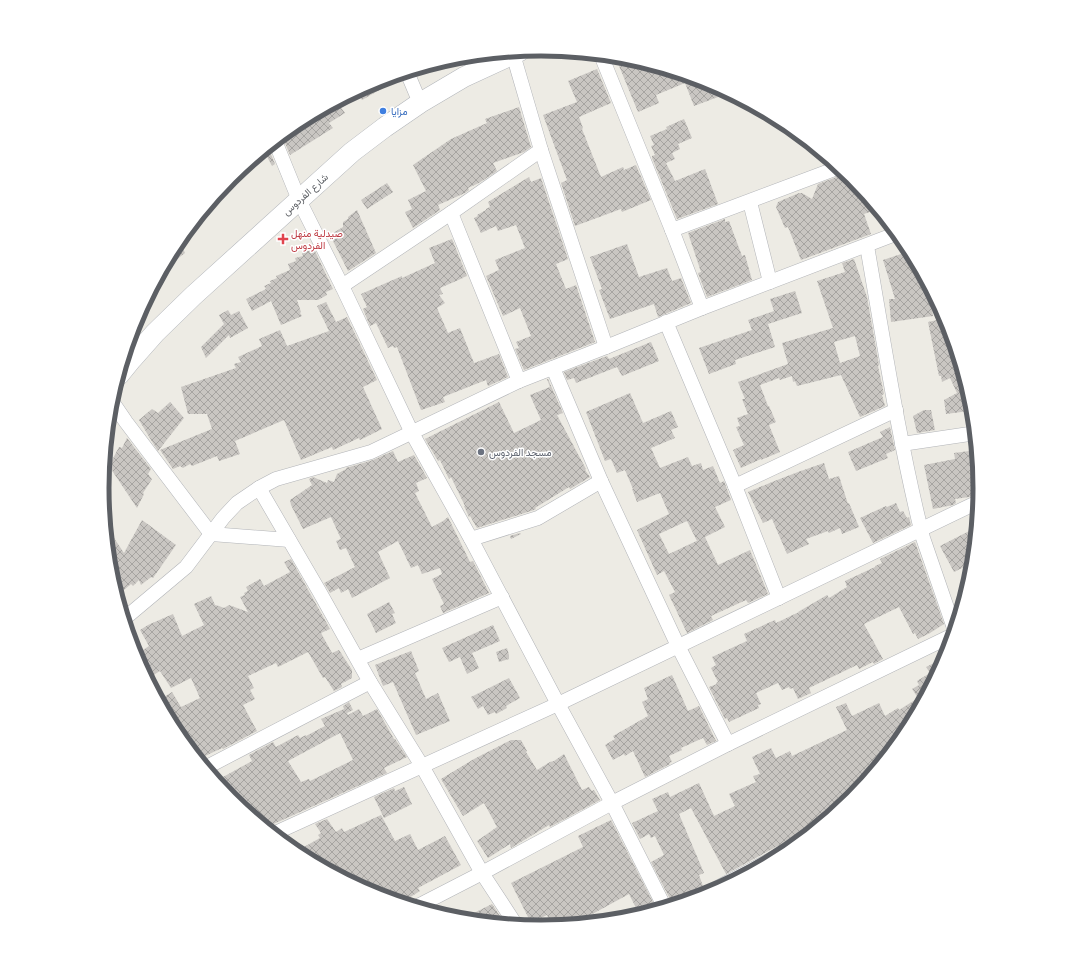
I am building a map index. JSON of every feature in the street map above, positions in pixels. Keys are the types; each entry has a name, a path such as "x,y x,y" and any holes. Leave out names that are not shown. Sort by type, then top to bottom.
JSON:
{"street":[{"path":"517,57 541,150 606,347"},
{"name":"شارع الفردوس","path":"128,364 155,333 193,296 352,152 420,103 464,78 506,58"},
{"path":"603,61 702,308"},
{"path":"409,77 420,103"},
{"path":"277,146 299,200 412,433 471,538 558,704 612,802 663,903"},
{"path":"342,286 451,213 541,150"},
{"path":"672,230 834,170"},
{"path":"750,202 770,282"},
{"path":"451,213 519,381"},
{"path":"129,616 186,567 223,518 237,503 259,488 276,480 371,452 519,381 666,322 892,235"},
{"path":"866,246 902,444 921,530 952,624"},
{"path":"666,322 735,486 779,598"},
{"path":"552,368 601,481 678,646 728,744"},
{"path":"116,408 211,534 289,540"},
{"path":"735,486 896,410"},
{"path":"902,444 970,434"},
{"path":"471,538 538,518 601,481"},
{"path":"259,488 370,682 422,766 482,873 512,920"},
{"path":"278,832 558,704 973,504"},
{"path":"358,659 502,597"},
{"path":"422,904 612,802 948,635"},
{"path":"209,766 370,682"}],"building":[{"path":"618,63 681,79 717,93 718,97 694,106 685,83 656,95 659,103 638,112"},
{"path":"597,69 611,103 579,117 583,128 582,129 601,177 623,167 624,170 636,165 651,200 622,212 621,209 575,226 561,183 567,180 543,115 577,102 568,81"},
{"path":"391,83 362,100 359,97"},
{"path":"340,106 345,113 329,123 333,128 290,155 284,141 325,114"},
{"path":"519,107 531,147 524,152 493,163 497,171 479,183 468,188 469,190 465,193 438,205 440,210 413,228 405,212 412,209 408,200 426,191 413,165 451,139 487,123 485,119"},
{"path":"684,119 692,138 678,144 680,149 672,153 675,159 666,163 675,181 705,169 718,204 677,219 652,158 652,156 655,155 651,146 654,145 650,136 667,129 666,127"},
{"path":"270,152 275,164 272,166 266,155"},
{"path":"840,176 873,211 864,214 871,234 801,260 788,227 785,228 776,207 778,202 799,193 802,193 812,199 818,184"},
{"path":"529,177 531,182 541,178 568,259 556,264 566,289 576,285 595,342 524,370 515,349 519,348 516,342 531,336 520,308 503,316 486,276 499,270 495,260 525,248 516,225 498,231 496,226 481,233 474,218 490,207 488,202"},
{"path":"387,183 393,192 367,209 361,200"},
{"path":"357,210 376,253 348,271 330,235 343,227 343,222"},
{"path":"725,219 725,222 729,221 742,256 745,255 752,280 707,297 698,273 701,272 688,233"},
{"path":"452,239 467,276 440,288 443,294 439,295 445,303 437,308 448,333 460,328 474,363 499,354 508,377 488,386 486,380 443,397 445,402 421,410 397,347 394,348 393,346 388,348 376,323 370,326 363,309 367,307 361,294 435,263 429,248"},
{"path":"627,244 639,277 667,268 672,281 681,278 691,303 658,317 654,304 610,319 599,290 602,289 590,257"},
{"path":"182,247 185,253 173,262"},
{"path":"314,249 333,289 326,292 327,295 318,300 297,300 302,316 281,325 271,301 252,311 246,299 266,289 264,286 277,278 276,276 290,270 288,264 296,261 295,258 303,256 302,253"},
{"path":"904,253 931,302 933,316 891,322 889,299 895,299 883,260"},
{"path":"854,259 867,297 885,406 860,417 841,375 797,386 795,381 793,382 792,376 780,380 779,378 760,385 776,422 769,425 780,452 741,468 733,450 744,445 736,427 740,426 737,418 748,414 742,399 745,399 738,382 788,364 782,343 833,328 817,281 845,272 842,263","holes":["855,336 860,356 840,363 834,342"]},
{"path":"795,291 802,313 768,324 775,347 735,360 736,364 709,374 699,348 752,330 748,320 774,311 770,299"},
{"path":"326,302 336,322 347,317 377,380 363,387 382,429 360,440 359,438 333,450 332,447 301,460 284,420 235,441 240,454 219,461 217,456 192,466 190,464 183,468 180,466 173,469 160,450 212,429 207,414 188,414 181,387 236,368 234,364 241,362 238,357 262,346 259,339 280,330 287,346 329,331 317,306"},
{"path":"228,310 231,315 239,311 248,328 230,338 229,335 206,358 201,347 224,324 219,315"},
{"path":"939,319 941,323 951,349 967,411 946,414 944,400 957,393 950,378 942,382 941,376 939,376 928,322"},
{"path":"651,342 659,361 622,376 617,367 576,383 574,378 567,380 564,372 607,356 609,359"},
{"path":"547,379 563,413 557,415 590,477 570,489 569,487 534,510 477,528 470,516 469,517 451,477 449,479 440,460 438,461 425,439 499,402 514,433 541,420 530,395 550,387"},
{"path":"630,393 643,423 671,411 678,427 671,430 675,438 651,448 660,468 688,457 692,466 701,463 703,470 713,466 720,483 724,481 731,500 715,507 725,527 705,537 718,565 750,550 768,594 748,603 746,600 711,616 713,620 687,633 669,595 675,592 664,571 657,575 637,530 669,514 660,493 637,502 625,470 617,473 611,459 605,461 586,412","holes":["687,521 697,541 669,554 659,534"]},
{"path":"170,402 184,418 158,451 139,420 152,409 158,413"},
{"path":"924,410 931,410 935,430 917,433 913,416"},
{"path":"890,427 895,450 886,454 888,458 856,471 848,452 883,437 880,432"},
{"path":"127,438 151,469 148,474 152,479 143,493 144,494 137,508 110,467 119,447 122,448"},
{"path":"393,451 398,462 414,455 427,478 416,483 419,491 415,493 432,527 448,517 470,562 473,561 489,593 443,613 440,606 444,604 432,579 442,574 440,568 422,574 418,565 411,568 398,541 378,552 390,578 352,598 348,589 341,593 339,588 330,593 324,583 355,567 346,548 340,550 336,541 341,539 331,517 303,529 290,500 312,485 309,479 313,477 327,483 328,480 334,482 337,474 346,468 373,460"},
{"path":"972,451 974,494 969,497 955,499 956,503 953,505 933,509 924,465 955,459 954,453"},
{"path":"824,463 829,479 839,476 848,504 849,503 859,527 842,534 840,528 829,533 828,531 806,539 809,544 787,554 772,519 763,523 748,492"},
{"path":"896,503 900,512 903,511 907,518 909,517 911,525 873,543 860,518"},
{"path":"142,520 176,545 153,578 151,577 141,585 139,580 133,586 131,584 122,592 117,573 112,535 124,553"},
{"path":"972,530 967,565 954,572 940,546"},
{"path":"521,534 511,539 510,536"},
{"path":"915,542 944,624 918,639 915,633 913,634 899,607 864,624 883,659 859,669 857,665 809,688 811,693 798,699 793,688 790,689 789,687 782,690 778,683 756,693 761,704 758,705 759,708 729,722 727,718 725,719 709,687 717,684 716,683 718,682 711,668 716,665 712,657 747,641 744,634 775,620 776,623 799,612 827,595 829,598 847,587 845,581 875,567 882,563 880,559"},
{"path":"291,559 330,629 321,633 332,653 339,650 352,670 352,678 341,684 342,687 334,691 325,677 323,678 308,652 278,667 276,663 248,676 254,688 250,690 255,699 243,705 257,731 223,749 222,748 202,757 182,729 163,697 172,692 181,707 200,698 191,678 171,688 160,671 152,676 141,651 149,646 140,630 173,614 182,636 204,625 194,604 211,596 215,605 224,608 229,605 248,612 240,597 245,595 244,593 248,591 246,587 260,579 264,586 290,572 284,562"},
{"path":"389,602 395,613 392,614 396,623 376,633 367,614"},
{"path":"493,625 500,641 472,653 479,668 467,674 460,657 449,662 442,648"},
{"path":"507,648 509,659 499,662 496,652"},
{"path":"411,651 419,671 415,673 426,699 438,693 450,721 416,735 393,682 383,686 375,665"},
{"path":"938,661 916,705 885,752 867,774 827,814 793,840 789,840 726,874 691,808 679,814 704,873 699,875 703,886 686,894 687,896 671,901 651,862 664,855 655,836 651,838 649,834 640,839 632,823 658,811 652,799 668,792 670,797 699,783 714,816 735,806 729,794 756,782 753,776 760,774 752,757 771,748 776,758 790,751 792,756 847,730 836,707 846,703 852,716 879,703 885,716 898,708 899,710 918,698 912,689 919,685 917,681 930,673 926,667"},
{"path":"672,675 688,711 699,706 716,741 707,745 703,738 681,748 682,750 669,756 672,762 669,763 670,764 645,777 633,751 625,756 624,754 613,760 605,745 615,739 613,736 648,716 642,702 648,699 644,688"},
{"path":"509,678 520,698 496,714 495,712 488,715 483,706 478,709 471,697"},
{"path":"349,702 353,710 347,713 348,715 359,709 363,716 377,709 394,739 407,757 384,768 387,773 270,826 256,814 226,784 227,783 223,777 252,761 249,755 273,742 276,747 298,735 300,738 306,736 325,726 321,719 344,709 343,706","holes":["340,733 353,760 310,781 309,779 301,782 288,761"]},
{"path":"511,740 521,740 527,751 526,752 537,770 564,754 582,790 589,787 592,791 594,790 600,800 550,827 549,825 511,848 510,844 488,858 477,841 497,827 484,803 463,816 441,779 474,759"},
{"path":"404,787 412,804 384,818 374,797 394,788 395,791"},
{"path":"381,815 395,841 410,834 418,850 445,836 461,865 418,888 420,891 407,899 376,888 350,876 302,848 320,838 318,835 321,833 315,824 327,819 336,832 342,828 344,832"},
{"path":"611,820 655,906 637,910 629,894 587,917 588,918 550,921 547,915 535,921 530,921 511,883 583,847 578,836"},
{"path":"492,904 500,916 495,918 470,915"}],"place":[{"name":"مزايا","path":"383,111"},
{"name":"صيدلية منهل الفردوس","path":"283,239"},
{"name":"مسجد الفردوس","path":"481,452"}]}
